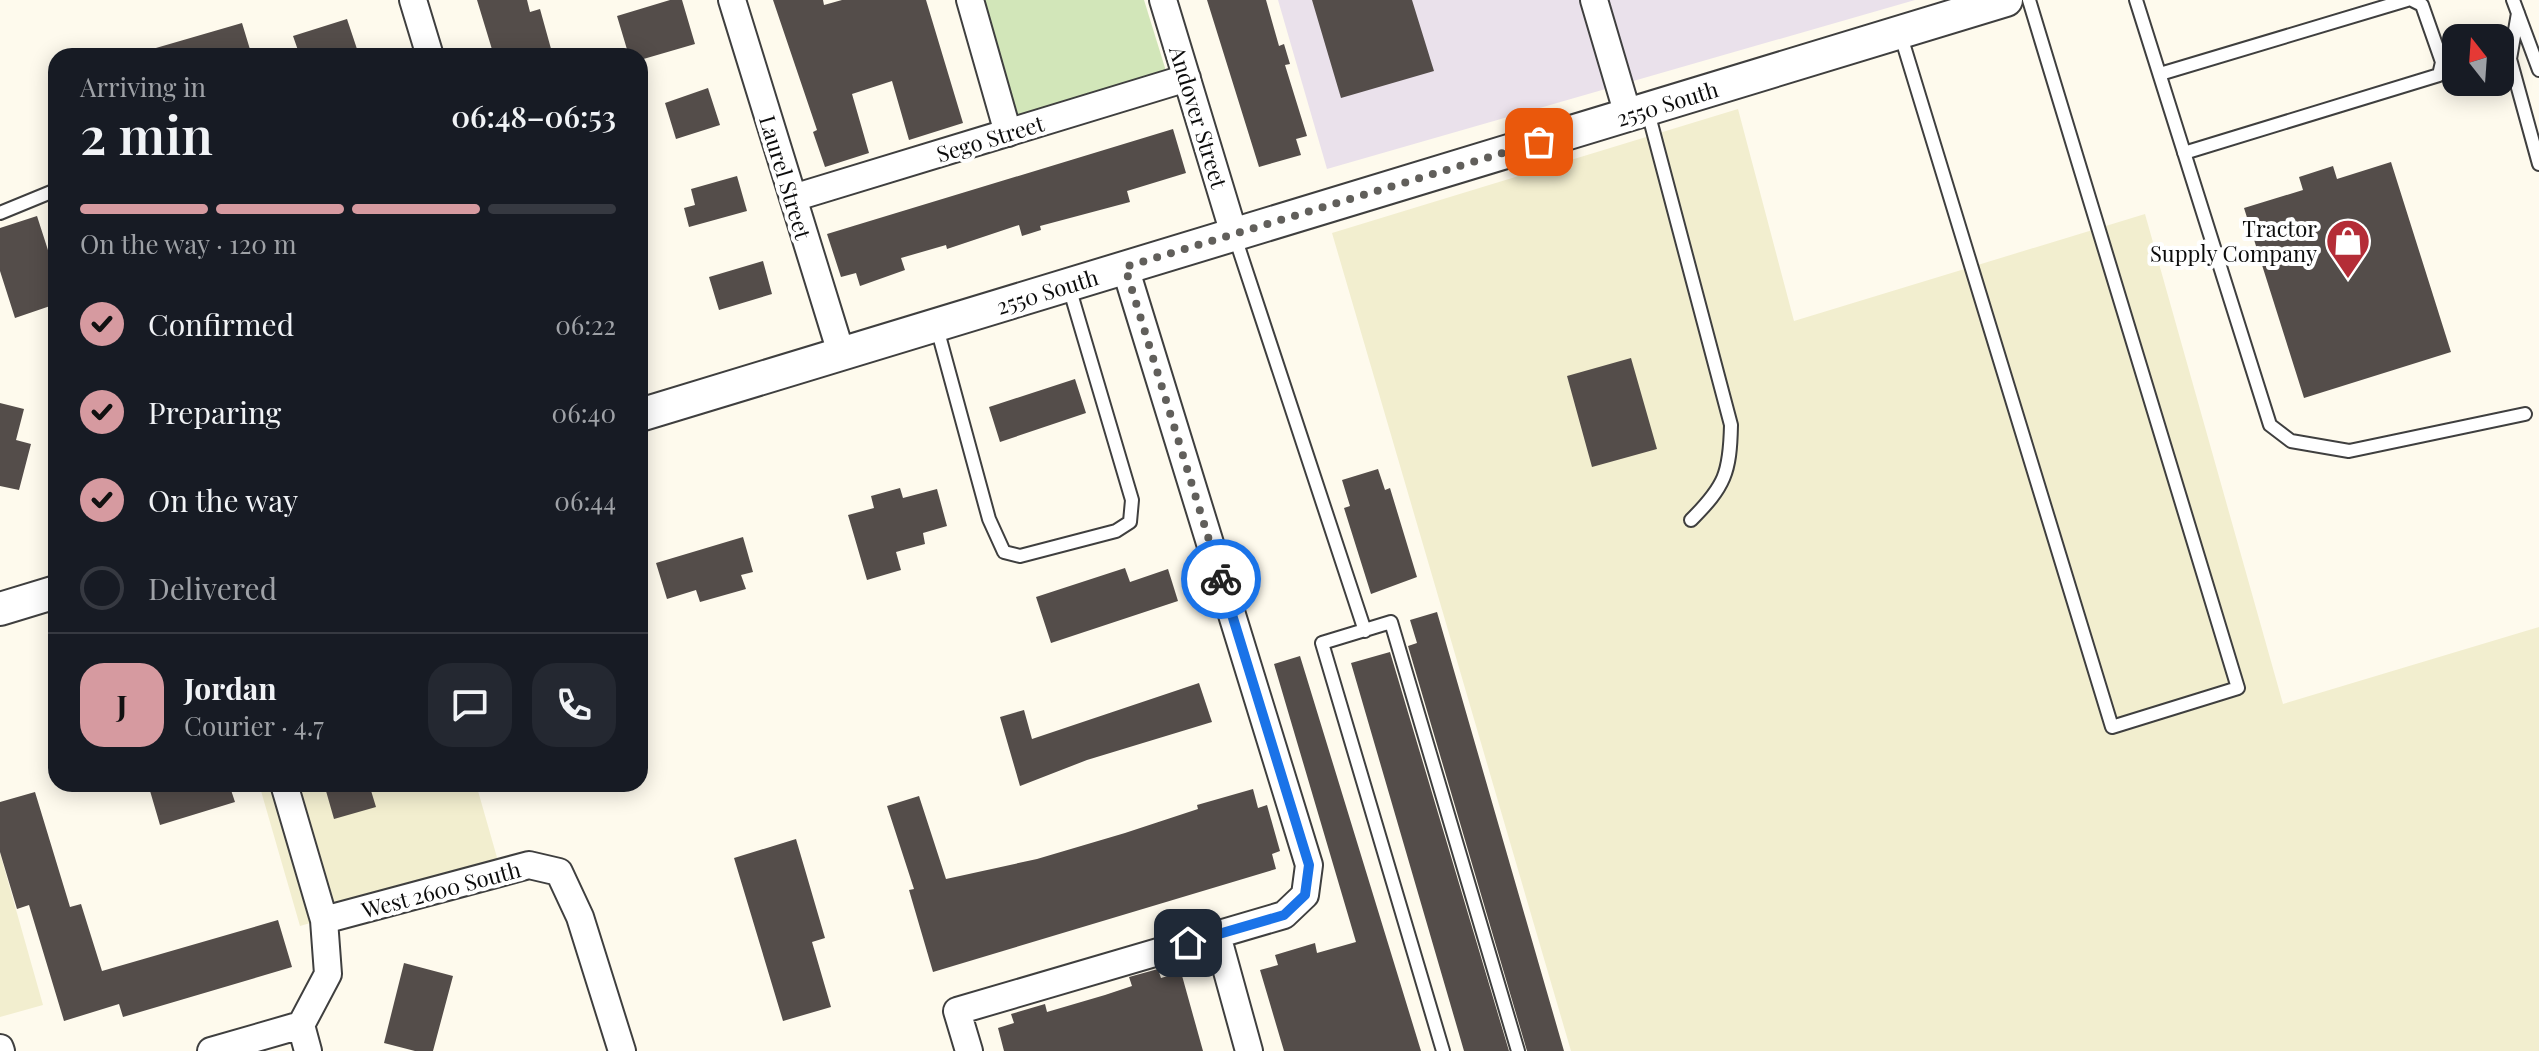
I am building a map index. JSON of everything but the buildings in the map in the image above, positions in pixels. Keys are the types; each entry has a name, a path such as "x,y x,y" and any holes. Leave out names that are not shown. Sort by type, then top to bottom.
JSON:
{"street":[{"path":"413,0 428,48"},
{"name":"Laurel Street","path":"732,0 841,353"},
{"path":"970,0 1008,133"},
{"name":"Andover Street","path":"1163,0 1234,234"},
{"path":"1594,0 1638,112"},
{"name":"2550 South","path":"648,413 1995,2"},
{"name":"Sego Street","path":"793,198 1187,78"},
{"path":"969,1051 957,1011 1284,915 1305,895 1309,865 1125,267"},
{"path":"0,609 48,594"},
{"path":"286,792 324,920 328,974 301,1025 308,1051"},
{"name":"West 2600 South","path":"324,920 529,865 559,872 580,917 622,1051"},
{"path":"1217,935 1249,1051"},
{"path":"211,1051 301,1025"}],"lane":[{"path":"1900,32 2112,727 2238,688 2029,0"},
{"path":"2136,0 2270,425 2291,441 2349,451 2525,414"},
{"path":"2160,74 2409,0 2422,5 2442,62 2439,75 2184,153"},
{"path":"2513,0 2539,70"},
{"path":"2518,13 2510,59 2539,164"},
{"path":"1638,112 1731,425 1730,459 1718,494 1691,520"},
{"path":"0,213 48,193"},
{"path":"1234,234 1365,631"},
{"path":"937,325 989,519 1004,552 1020,556 1116,531 1130,522 1132,500 1068,284"},
{"path":"1443,1051 1322,643 1391,622 1518,1051"}],"shaded area":[{"path":"1278,0 1915,0 1327,169"},
{"path":"1738,109 1794,321 2145,214 2283,704 2539,627 2539,1051 1571,1051 1332,233"},
{"path":"261,792 478,792 500,868 300,926"},
{"path":"0,853 43,1005 0,1017"}],"green space":[{"path":"978,0 1144,0 1166,71 1014,117"}],"way so far":[{"path":"1221,579 1125,267 1539,142"}],"place":[{"name":"Tractor Supply Company","path":"2348,280"}],"route":[{"path":"1188,943 1284,915 1305,895 1309,865 1221,579"}]}
